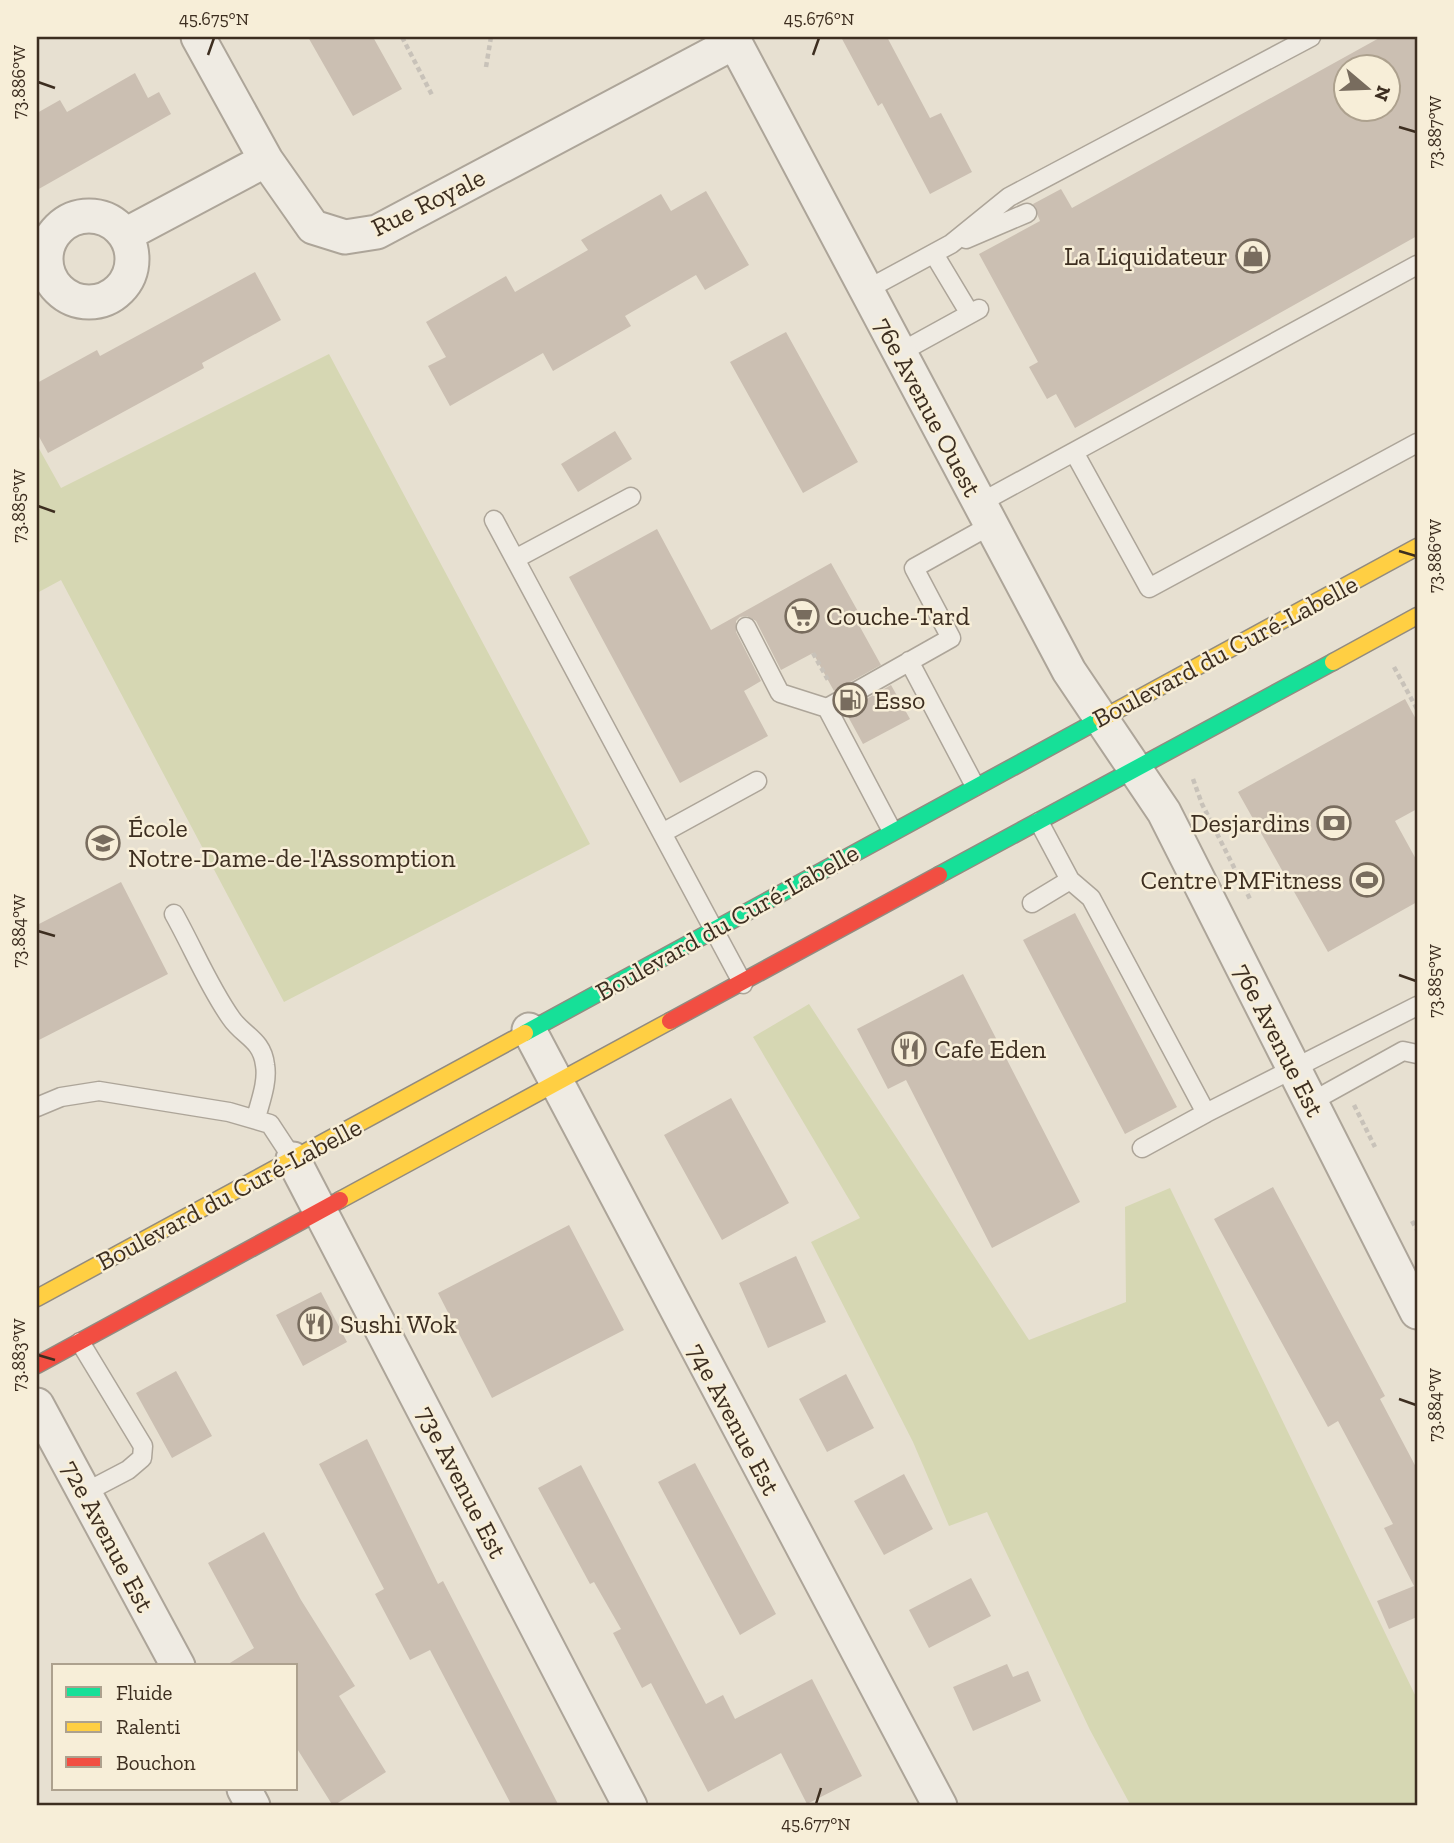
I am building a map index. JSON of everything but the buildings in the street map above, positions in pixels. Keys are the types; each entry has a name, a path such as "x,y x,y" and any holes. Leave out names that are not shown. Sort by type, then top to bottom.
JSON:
{"main road":[{"name":"Boulevard du Curé-Labelle","path":"37,1298 1417,547"},
{"path":"37,1365 1417,616"}],"street":[{"name":"Rue Royale","path":"198,37 266,160 313,227 345,237 377,232 733,39"},
{"name":"76e Avenue Ouest","path":"733,39 1069,671 1137,769"},
{"path":"125,235 266,160"},
{"path":"86,215 102,217 115,224 125,235 131,252 131,267 121,287 102,299 86,302 71,298 43,280 47,247 65,223 86,215"},
{"name":"76e Avenue Est","path":"1137,769 1164,812 1417,1312"},
{"name":"74e Avenue Est","path":"529,1030 940,1806"},
{"name":"73e Avenue Est","path":"293,1159 630,1806"},
{"name":"72e Avenue Est","path":"37,1405 177,1664"},
{"path":"245,1790 253,1806"}],"lane":[{"path":"951,244 1009,197 1311,37"},
{"path":"866,290 951,244 1027,213"},
{"path":"899,353 975,311 934,254"},
{"path":"827,708 951,638 914,568 985,514 1074,452 1417,265"},
{"path":"1074,452 1149,588 1417,443"},
{"path":"515,559 631,497"},
{"path":"494,520 664,832 743,984"},
{"path":"1400,625 1417,633"},
{"path":"746,627 780,693 827,708 892,831"},
{"path":"909,661 975,786"},
{"path":"664,832 757,781"},
{"path":"1039,822 1070,880 1091,898 1206,1113"},
{"path":"1032,903 1070,880"},
{"path":"174,914 233,1021 251,1034 260,1050 265,1065 265,1078 256,1118"},
{"path":"1142,1148 1293,1066 1340,1047 1417,1006"},
{"path":"1311,1102 1403,1051 1417,1054"},
{"path":"37,1107 61,1097 99,1090 256,1118 278,1133 293,1159"},
{"path":"80,1342 143,1446 142,1458 135,1464 85,1493"}],"path":[{"path":"402,37 432,95"},
{"path":"486,67 491,37"},
{"path":"1391,662 1417,709"},
{"path":"1195,782 1202,804"}],"green space":[{"path":"329,354 590,844 284,1002 61,580 37,593 37,445 61,488"},
{"path":"809,1004 1029,1340 1126,1302 1125,1207 1170,1188 1417,1699 1417,1806 1131,1806 1090,1730 987,1512 949,1526 913,1442 811,1242 860,1218 753,1037"}],"traffic: fast":[{"path":"939,875 1333,662"},
{"path":"525,1033 1101,719"}],"traffic: slow":[{"path":"1101,719 1417,547"},
{"path":"1333,662 1417,616"},
{"path":"340,1200 670,1021"},
{"path":"37,1298 525,1033"}],"traffic: jam":[{"path":"670,1021 939,875"},
{"path":"37,1365 340,1200"}],"place":[{"name":"La Liquidateur","path":"1253,256"},
{"name":"Couche-Tard","path":"802,616"},
{"name":"Esso","path":"850,700"},
{"name":"Desjardins","path":"1334,823"},
{"name":"École Notre-Dame-de-l'Assomption","path":"103,843"},
{"name":"Centre PMFitness","path":"1367,880"},
{"name":"Cafe Eden","path":"909,1049"},
{"name":"Sushi Wok","path":"315,1324"}]}
